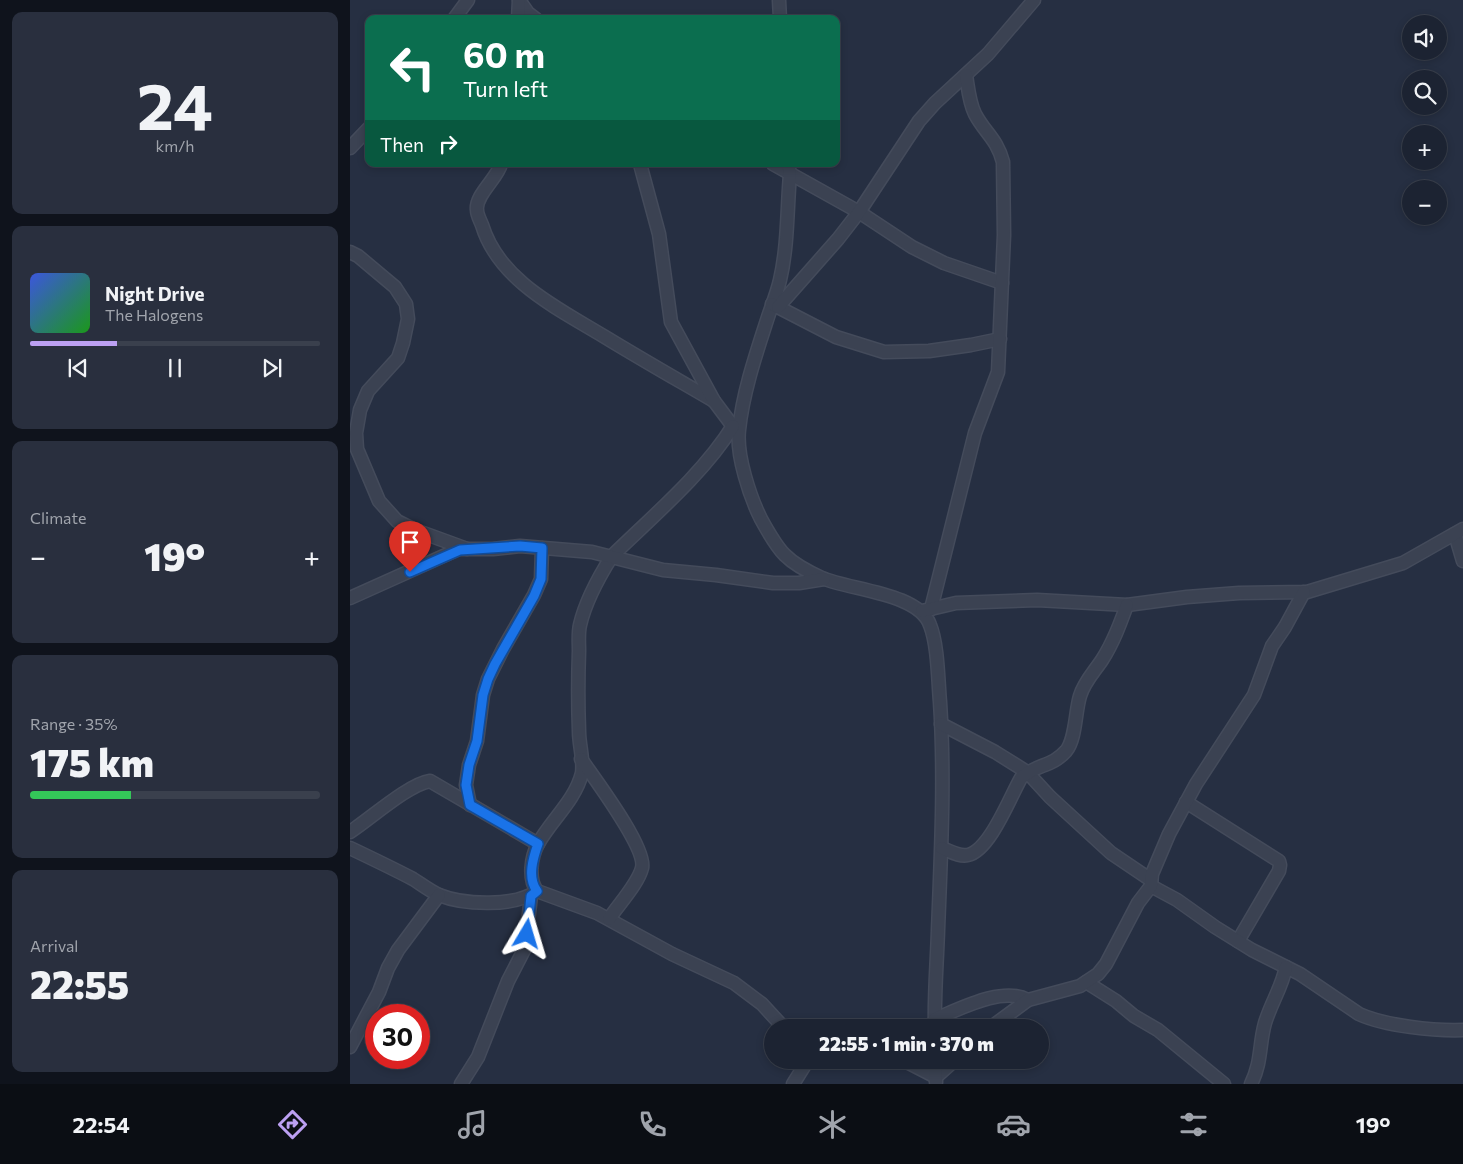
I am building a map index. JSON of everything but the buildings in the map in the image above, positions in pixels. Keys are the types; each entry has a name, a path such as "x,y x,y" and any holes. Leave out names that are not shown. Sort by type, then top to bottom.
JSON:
{"street":[{"path":"457,15 468,0"},
{"path":"518,15 519,0"},
{"path":"519,0 531,15"},
{"path":"779,0 780,15"},
{"path":"775,305 838,239 859,212 919,121 935,103 988,54 1030,1"},
{"path":"933,1019 942,848 941,724 937,659 927,610 975,433 998,372 1002,283 1003,162 1000,150 974,112 966,75"},
{"path":"350,148 365,132"},
{"path":"500,167 482,194 477,210 486,239 495,254 505,265 547,303 714,401"},
{"path":"641,167 659,234 672,322 714,401 736,429"},
{"path":"1002,283 944,262 912,247 789,169 785,242 775,305 752,366 736,429 742,465 751,500 777,547 793,563 824,579 878,593 927,610 956,603 1037,600 1127,605 1239,592 1304,592 1403,563 1459,531 1463,561"},
{"path":"350,252 358,256 395,286 406,304 408,319 398,358 368,391 360,410 356,433 357,449 379,500 397,521 415,530 467,549"},
{"path":"775,305 836,337 884,352 971,346 1000,339"},
{"path":"462,1084 478,1057 508,981 525,948 534,893 532,876 534,857 538,844 572,797 580,780 582,770 579,735 578,671 580,625 594,588 612,556 702,468 724,440 736,429"},
{"path":"350,462 357,449"},
{"path":"350,598 453,552 467,549 520,546 592,552 663,570 773,583 799,583 824,579"},
{"path":"470,805 466,785 469,765 477,741 483,695 492,671 534,596 541,579 542,548"},
{"path":"1002,1019 1028,1000 1080,986 1098,974 1106,964 1138,903 1151,883 1152,874 1169,834 1186,802 1254,695 1272,646 1304,592"},
{"path":"942,848 957,854 966,855 975,852 987,841 1021,778 1027,772 1054,762 1067,750 1072,739 1080,695 1085,682 1102,661 1117,633 1127,605"},
{"path":"941,724 995,752 1027,772 1050,797 1111,853 1151,883 1238,941 1286,967 1369,1018 1450,1031 1463,1030"},
{"path":"581,758 633,836 642,858 642,868 635,882 609,919"},
{"path":"350,832 421,782 430,780 538,844"},
{"path":"1186,802 1279,861 1278,871 1238,941"},
{"path":"350,848 383,863 439,895 456,900 501,902 534,893 596,912 672,954 734,983 762,1004 776,1019"},
{"path":"350,1047 379,992 388,968 398,950 439,895"},
{"path":"1251,1084 1260,1059 1265,1020 1284,978 1286,967"},
{"path":"1086,982 1116,1001 1134,1016 1158,1030 1224,1084"},
{"path":"944,1019 988,998 1009,994 1020,995 1028,1000"},
{"path":"792,1084 802,1069"},
{"path":"918,1069 936,1080 946,1069"}],"route":[{"path":"410,572 460,550 520,546 542,548 541,579 534,596 488,679 483,695 477,741 469,765 466,785 470,805 538,844 534,857 532,876 533,886 537,891 531,896 527,934"}]}
